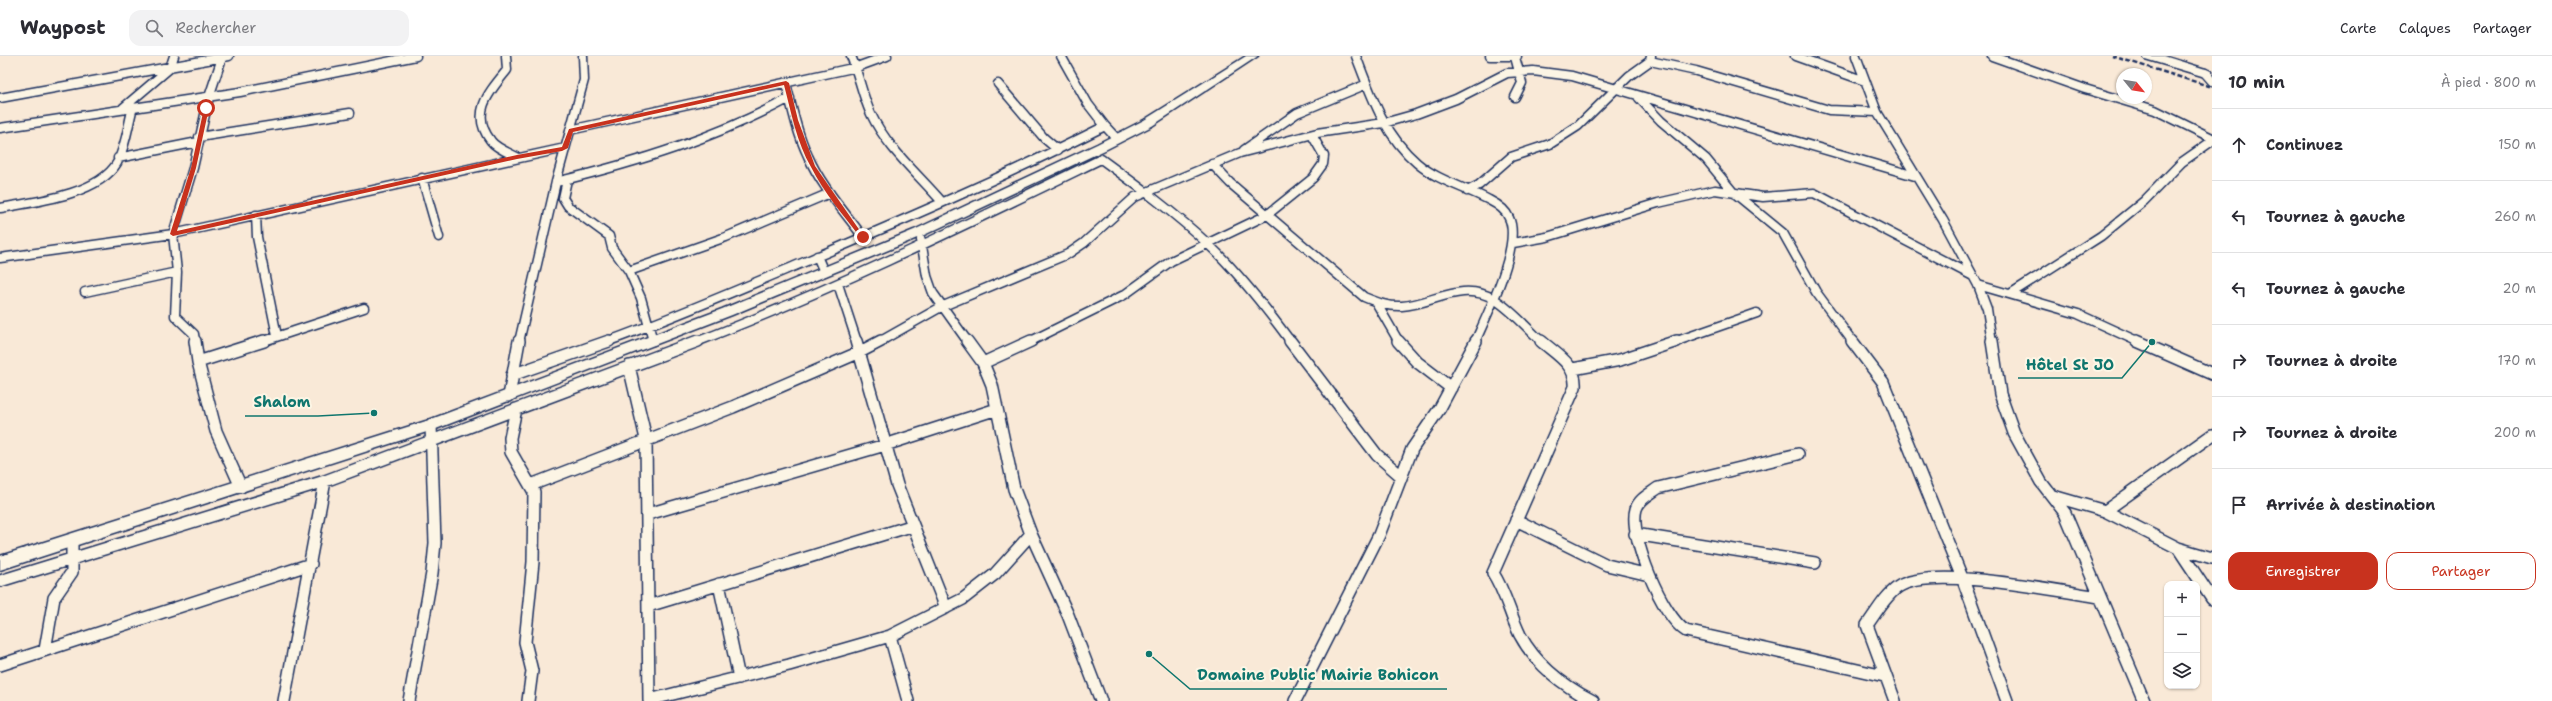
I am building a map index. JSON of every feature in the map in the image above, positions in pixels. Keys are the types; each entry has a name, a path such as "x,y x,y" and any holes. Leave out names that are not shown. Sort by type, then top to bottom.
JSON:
{"highway":[{"path":"2150,56 2210,76"}],"main road":[{"path":"0,563 72,542 431,425 653,341 824,272 921,239 1117,139 1198,92 1253,56"}],"street":[{"path":"123,108 170,68 174,56"},
{"path":"0,128 123,108 209,97 285,84 416,56"},
{"path":"506,56 507,70 485,97 482,113 484,128 491,142 517,157"},
{"path":"509,396 512,374 556,182 584,80 583,56"},
{"path":"851,56 857,67 871,114 881,130 942,202"},
{"path":"570,130 857,67 887,56"},
{"path":"1061,56 1088,104 1117,139"},
{"path":"1295,701 1378,536 1396,494 1401,476 1418,438 1440,409 1494,299 1513,243 1513,230 1510,218 1504,211 1426,170 1408,156 1384,123 1356,56"},
{"path":"1490,56 1516,56 1523,86 1515,97"},
{"path":"1795,56 1865,81"},
{"path":"1856,56 1877,112 1943,220 1976,281 1987,309 2000,394 2026,457 2041,482 2054,496 2074,533 2098,597 2144,701"},
{"path":"1992,56 2085,89 2155,110 2212,139 2182,162 2144,201 2101,236 2045,270 2010,294"},
{"path":"0,98 226,57"},
{"path":"226,57 209,97 194,168 173,234 177,272 175,316 194,334 198,362 216,432 241,487"},
{"path":"1468,191 1479,185 1511,158 1550,144 1568,133 1588,118 1629,76 1651,58 1829,110 1877,112"},
{"path":"531,485 646,439 734,407 860,352 941,307 1068,254 1084,243 1126,203 1145,192 1240,153 1312,134 1384,123 1432,110 1500,75 1520,71 1572,76 1638,97 1915,176"},
{"path":"786,83 807,153 830,193 863,237"},
{"path":"998,84 1044,138 1058,150"},
{"path":"1240,153 1297,113 1367,84"},
{"path":"1638,97 1661,121 1706,159 1733,192 1783,233 1816,292 1883,382 1963,580 2007,701"},
{"path":"556,182 645,159 701,140 743,123 790,98"},
{"path":"0,208 40,201 81,189 94,182 111,169 118,158 133,107"},
{"path":"118,158 199,140 350,113"},
{"path":"512,374 650,326 863,237 1058,150 1105,126"},
{"path":"983,363 1101,308 1124,296 1171,261 1209,245 1267,215 1294,195 1313,178 1323,164 1324,156 1320,146 1312,134"},
{"path":"0,258 173,234 517,157 565,148"},
{"path":"0,580 325,481 753,320 838,284 921,239 1102,159 1145,192 1209,245 1264,306 1377,455 1401,476"},
{"path":"1212,164 1267,215 1353,290 1377,304 1405,307 1461,292 1471,292 1494,299 1573,369 1576,378 1575,387 1493,573 1503,588 1515,624 1541,663 1560,682 1593,701"},
{"path":"422,178 439,237"},
{"path":"567,180 563,198 568,206 609,236 615,254 629,271 650,326 653,341"},
{"path":"1513,243 1547,238 1658,203 1714,190 1762,197 1814,193 1976,281 2010,294 2078,314 2212,374"},
{"path":"629,271 726,237 830,193"},
{"path":"256,215 257,237 277,336"},
{"path":"921,239 927,276 941,307 983,363 992,384 1012,482 1031,534 1068,615 1101,701"},
{"path":"817,256 824,272"},
{"path":"85,292 177,272"},
{"path":"838,284 860,352 885,445 911,526 946,608"},
{"path":"1377,304 1386,324 1416,362 1451,388"},
{"path":"198,362 364,308"},
{"path":"1573,369 1620,360 1757,313"},
{"path":"629,366 646,439 649,701 739,678 890,636 963,598 995,574 1031,534"},
{"path":"516,409 509,448 514,461 531,485 534,492 533,562 525,642 532,671 528,701"},
{"path":"648,514 885,445 997,409"},
{"path":"409,701 434,551 430,442 431,425"},
{"path":"2105,511 2212,435"},
{"path":"1798,454 1658,488 1642,500 1636,509 1635,534 1649,575 1679,627 1686,631 1884,676"},
{"path":"284,701 311,564 325,481"},
{"path":"2054,496 2105,511 2178,548 2212,558"},
{"path":"1516,520 1607,565 1649,575"},
{"path":"648,606 911,526"},
{"path":"1635,534 1815,563"},
{"path":"45,650 54,598 72,572 72,542"},
{"path":"2178,548 2212,599"},
{"path":"0,665 311,564"},
{"path":"1894,701 1867,625 1899,586 1916,581 1937,579 1963,580 2098,597"},
{"path":"719,584 739,678"},
{"path":"890,636 908,701"}],"railway":[{"path":"2112,56 2212,87"}],"place":[{"name":"Hôtel St JO","path":"2152,342"},
{"name":"Shalom","path":"374,413"},
{"name":"Domaine Public Mairie Bohicon","path":"1149,654"}],"route":[{"path":"206,108 194,168 173,234 385,186 465,170 517,157 562,149 565,148 570,130 786,83 804,146 813,166 830,193 863,237"}]}
